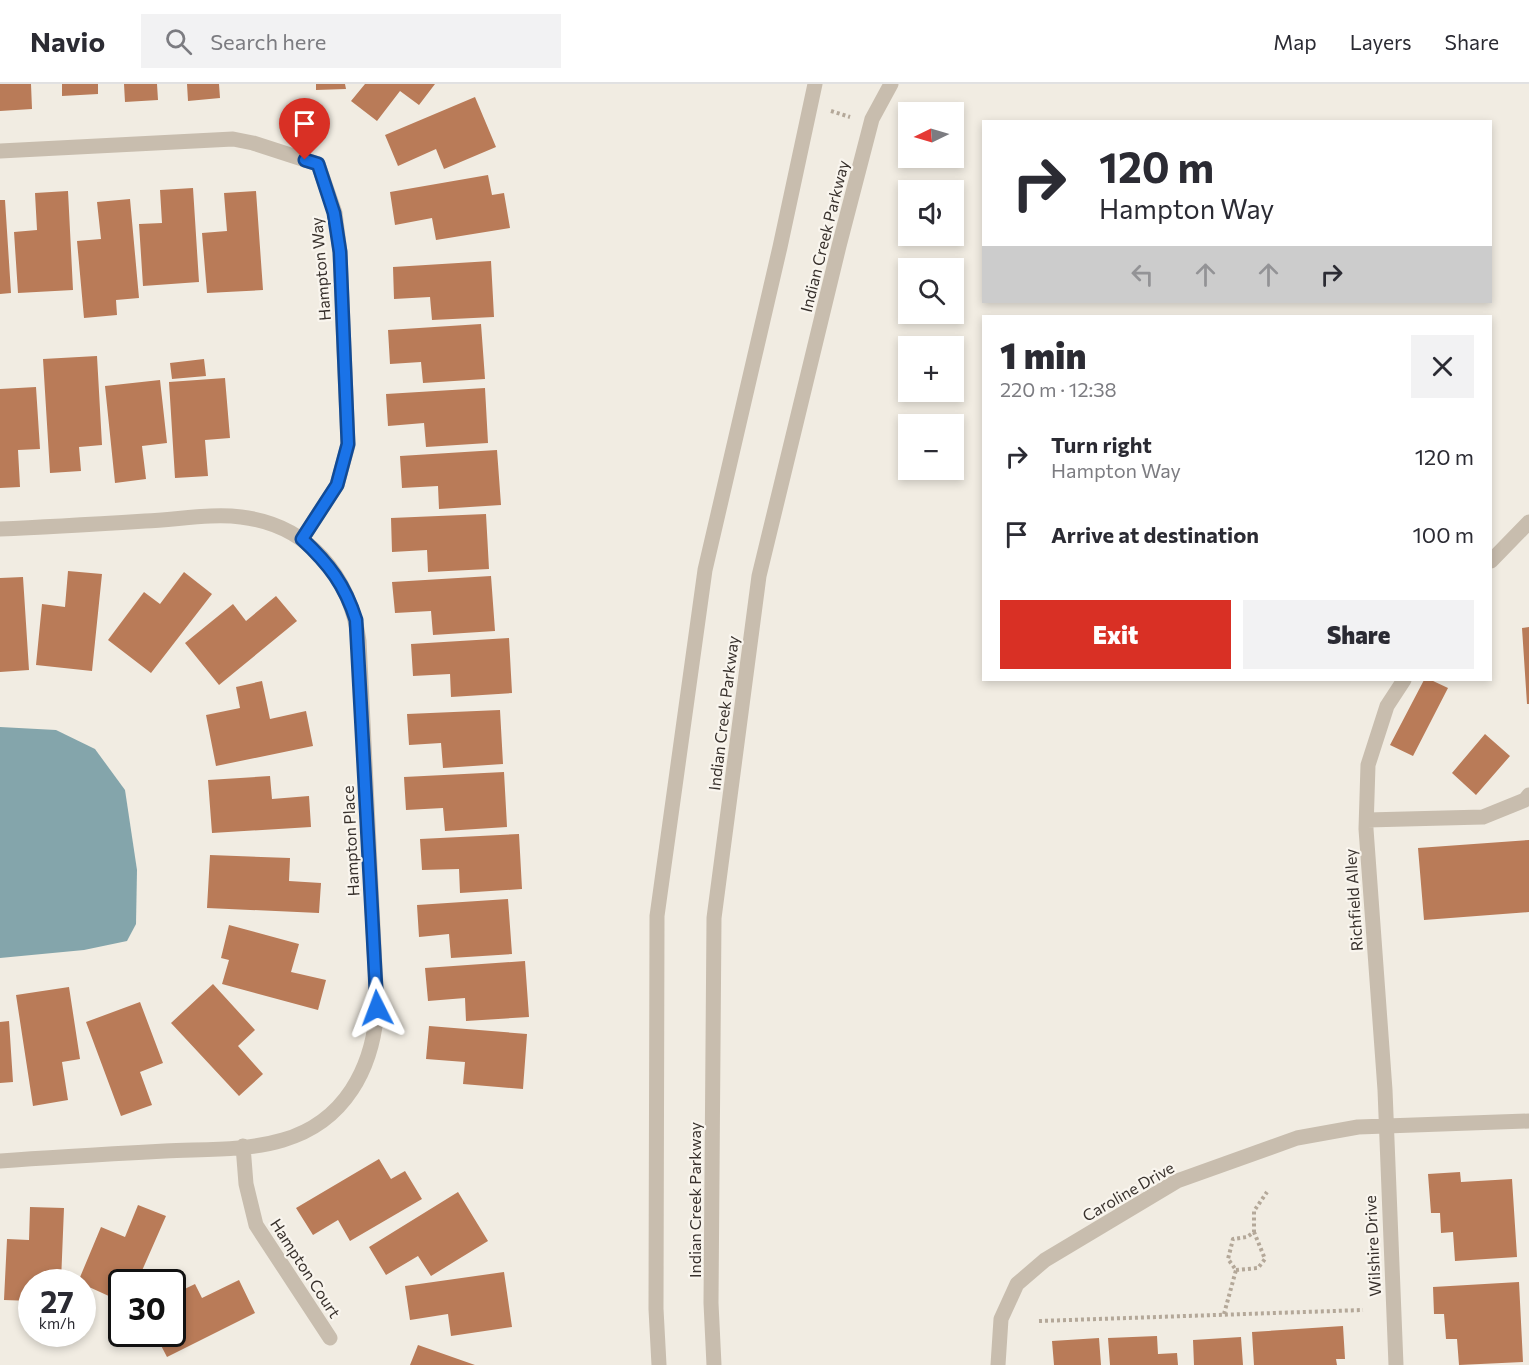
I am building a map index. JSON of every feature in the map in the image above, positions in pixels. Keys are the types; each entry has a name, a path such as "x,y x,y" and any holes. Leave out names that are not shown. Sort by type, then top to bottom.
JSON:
{"street":[{"path":"659,1365 656,1309 657,916 705,570 780,247 815,84"},
{"name":"Indian Creek Parkway","path":"714,1365 711,1303 714,918 759,576 872,119 891,84"},
{"name":"Hampton Way","path":"0,151 233,139 253,143 318,164 332,202 340,252 348,444 337,485 302,539"},
{"name":"Hampton Place","path":"0,530 239,516 281,527 302,539 327,562 340,579 356,620 376,1028 372,1050 364,1070 340,1106 323,1120 294,1136 263,1145 0,1161"},
{"path":"1492,560 1529,522"},
{"name":"Richfield Alley","path":"1385,1126 1367,820 1368,765 1388,706 1403,681"},
{"path":"1367,820 1483,817 1525,800 1529,795"},
{"name":"Caroline Drive","path":"998,1365 1001,1319 1017,1284 1045,1260 1177,1181 1297,1138 1358,1127 1529,1121"},
{"name":"Wilshire Drive","path":"1385,1126 1396,1365"},
{"name":"Hampton Court","path":"243,1146 246,1184 256,1225 330,1338"}],"path":[{"path":"831,111 857,119"},
{"path":"1236,1270 1258,1268 1265,1259 1254,1232 1254,1211 1267,1192"},
{"path":"1236,1270 1228,1259 1233,1239 1247,1237 1254,1232"},
{"path":"1224,1314 1236,1270"},
{"path":"1039,1321 1363,1310"}],"water":[{"path":"0,727 56,730 95,749 125,790 137,870 136,924 127,941 84,950 0,958"}],"building":[{"path":"0,84 31,84 32,109 0,111"},
{"path":"62,84 98,84 98,94 62,96"},
{"path":"124,84 157,84 158,100 125,102"},
{"path":"187,84 219,84 220,98 188,101"},
{"path":"316,84 345,84 346,89 316,90"},
{"path":"365,84 435,84 419,105 400,91 377,121 351,101"},
{"path":"475,97 496,147 444,169 436,149 398,166 385,135"},
{"path":"488,175 492,195 504,193 510,228 436,240 432,218 395,225 390,192"},
{"path":"193,188 199,282 143,286 139,224 162,223 160,190"},
{"path":"68,191 73,290 18,293 14,232 37,230 35,193"},
{"path":"256,191 263,290 207,293 202,233 227,231 224,193"},
{"path":"130,199 139,298 116,300 117,315 84,318 77,241 101,239 97,202"},
{"path":"0,200 5,200 11,293 0,294"},
{"path":"491,261 494,317 432,320 430,297 394,299 393,267"},
{"path":"481,324 485,379 423,383 421,362 390,364 388,330"},
{"path":"97,356 102,445 79,447 81,471 50,473 43,359"},
{"path":"204,359 206,376 172,379 170,363"},
{"path":"225,378 230,438 205,440 208,476 175,478 169,382"},
{"path":"160,380 167,443 142,446 146,479 115,483 105,386"},
{"path":"36,387 40,449 18,450 20,487 0,488 0,389"},
{"path":"485,388 488,443 426,447 424,423 388,426 386,394"},
{"path":"497,450 501,505 439,509 438,486 402,488 400,456"},
{"path":"486,514 489,569 428,572 427,550 392,552 391,518"},
{"path":"68,571 102,574 92,671 36,665 42,604 65,607"},
{"path":"184,572 212,594 151,673 108,640 144,592 160,604"},
{"path":"491,576 495,631 433,635 431,611 395,613 392,582"},
{"path":"23,577 29,670 0,672 0,578"},
{"path":"276,596 297,621 219,685 185,643 233,604 246,621"},
{"path":"1529,627 1529,704 1527,704 1522,628"},
{"path":"509,638 512,693 451,697 450,674 413,676 411,644"},
{"path":"262,681 270,719 306,711 313,746 216,766 206,715 240,708 236,687"},
{"path":"1423,681 1433,681 1448,688 1413,756 1390,745"},
{"path":"500,710 503,764 443,768 441,743 409,745 407,714"},
{"path":"1485,734 1510,756 1476,795 1452,773"},
{"path":"504,772 507,827 445,831 443,808 406,810 404,777"},
{"path":"270,776 272,799 309,796 311,827 212,833 208,780"},
{"path":"519,834 522,889 460,893 459,869 422,870 420,839"},
{"path":"1529,840 1529,912 1424,920 1418,848"},
{"path":"210,855 290,858 289,881 321,883 319,913 207,908"},
{"path":"508,899 512,954 451,958 449,934 419,937 417,905"},
{"path":"229,925 299,944 291,972 326,980 318,1010 222,984 229,960 221,958"},
{"path":"525,961 529,1017 466,1021 465,998 428,1001 425,968"},
{"path":"213,984 255,1030 238,1046 263,1074 239,1096 171,1023"},
{"path":"69,987 80,1059 62,1062 68,1100 33,1106 16,995"},
{"path":"140,1002 163,1063 140,1072 152,1105 121,1116 86,1022"},
{"path":"9,1021 13,1082 0,1083 0,1022"},
{"path":"429,1026 527,1034 523,1089 463,1084 465,1062 426,1059"},
{"path":"379,1159 391,1179 405,1171 422,1199 350,1241 338,1220 313,1235 296,1208"},
{"path":"1460,1172 1461,1182 1512,1179 1517,1257 1455,1261 1453,1232 1441,1233 1440,1213 1431,1213 1428,1174"},
{"path":"458,1192 488,1241 431,1276 418,1256 386,1275 369,1247"},
{"path":"138,1205 166,1216 143,1269 108,1269 108,1296 96,1290 96,1269 83,1269 101,1227 125,1237"},
{"path":"30,1207 64,1208 62,1269 18,1269 18,1300 4,1300 7,1239 29,1240"},
{"path":"504,1272 512,1327 451,1336 448,1314 410,1320 405,1286"},
{"path":"239,1280 255,1313 167,1357 162,1347 186,1347 186,1288 195,1284 202,1298"},
{"path":"1519,1282 1523,1362 1459,1365 1457,1339 1446,1339 1444,1314 1434,1314 1433,1287"},
{"path":"1343,1326 1345,1359 1336,1359 1337,1365 1254,1365 1252,1332"},
{"path":"1157,1336 1158,1354 1177,1353 1178,1365 1110,1365 1108,1338"},
{"path":"1241,1337 1243,1365 1194,1365 1193,1340"},
{"path":"1099,1338 1101,1365 1054,1365 1052,1341"},
{"path":"418,1345 475,1365 410,1365"}],"route":[{"path":"305,160 318,164 329,191 338,232 348,444 337,485 327,504 302,539 327,562 340,579 350,599 356,620 359,641 377,1008"}]}
